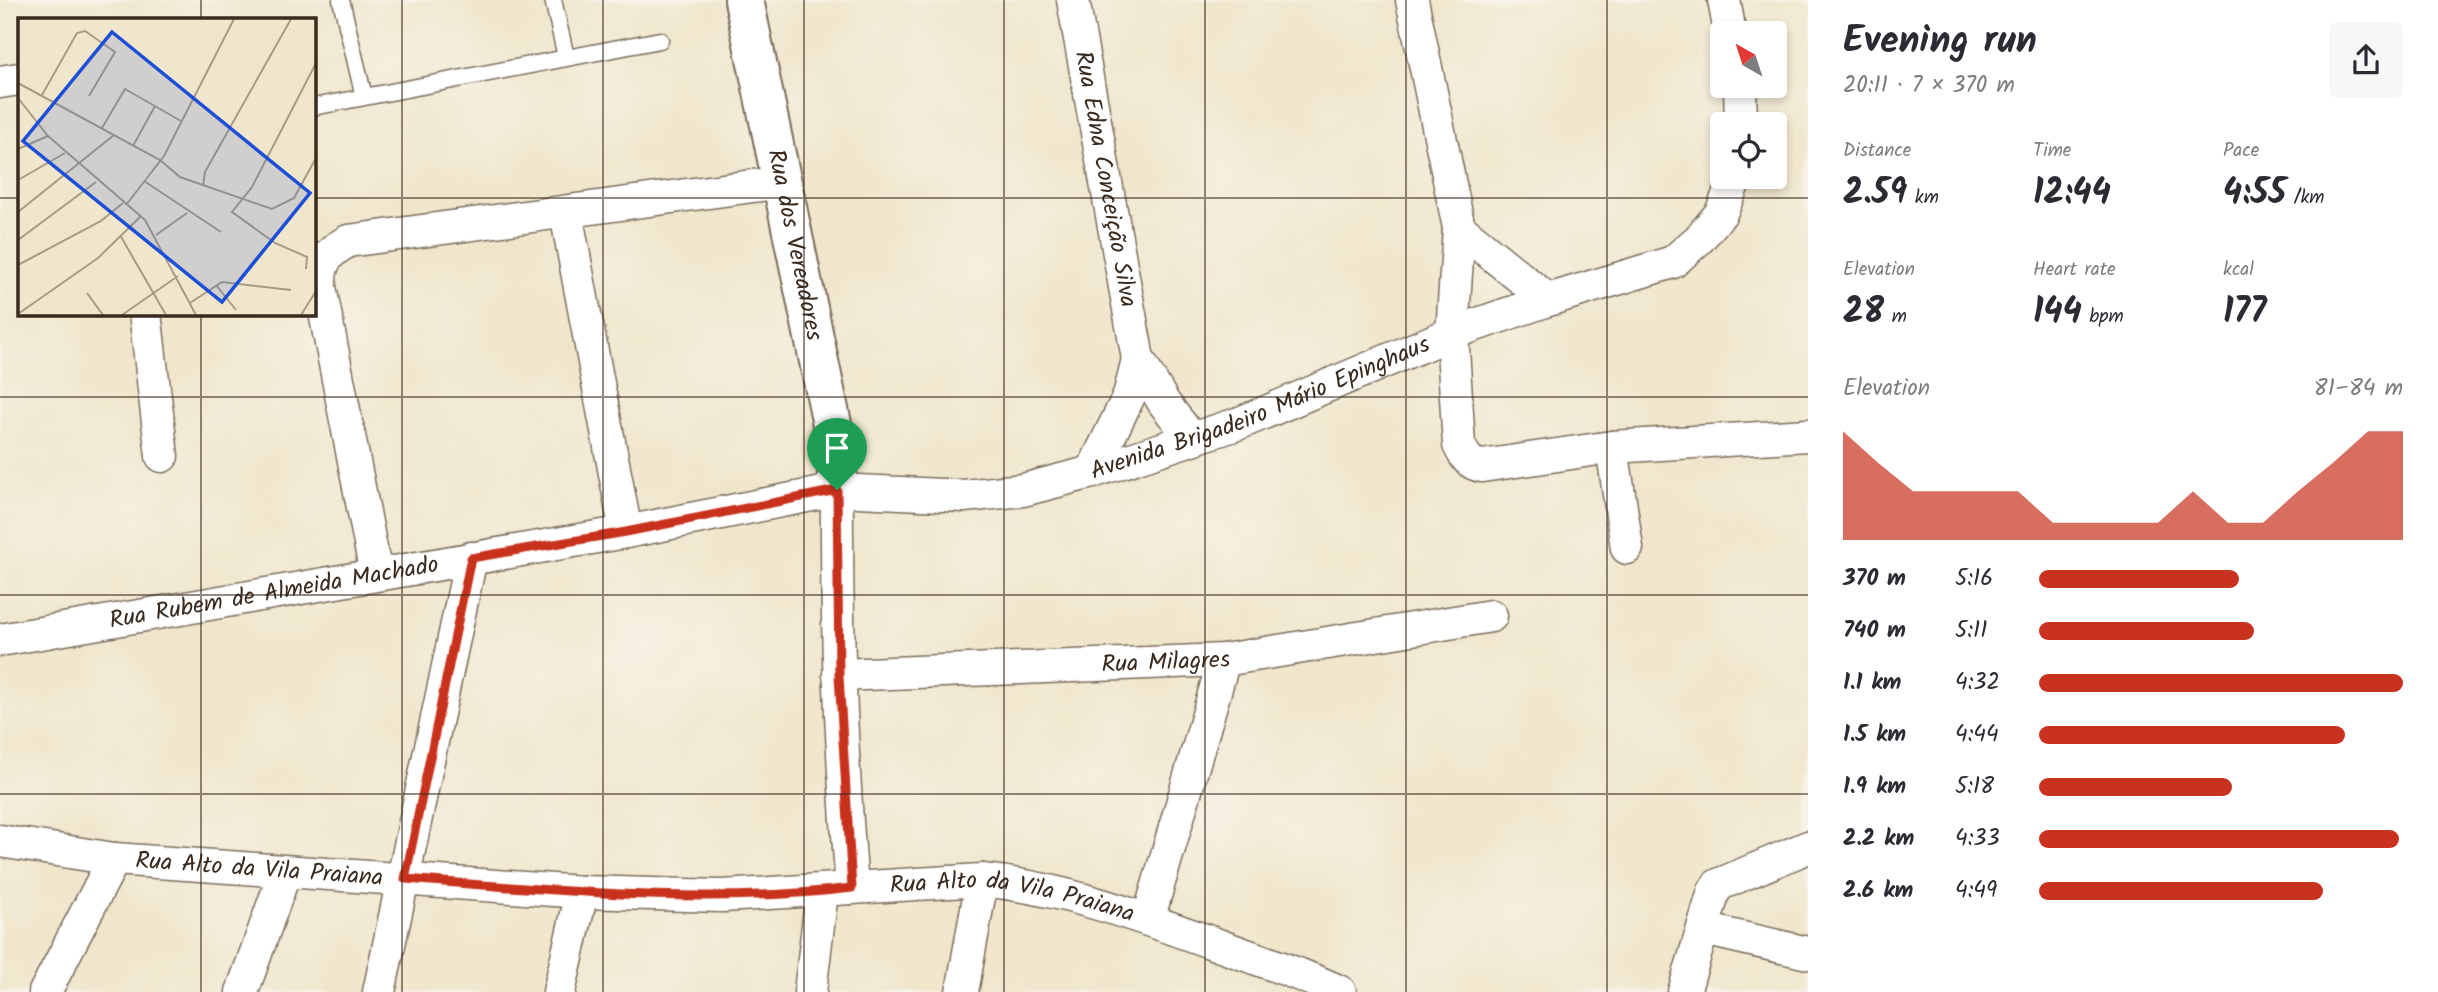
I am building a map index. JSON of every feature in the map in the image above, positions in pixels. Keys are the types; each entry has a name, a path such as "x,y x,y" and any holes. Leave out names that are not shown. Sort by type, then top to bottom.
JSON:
{"street":[{"name":"Rua dos Vereadores","path":"744,0 837,448 837,490"},
{"name":"Rua Edna Conceição Silva","path":"1073,0 1138,359 1164,403 1193,440"},
{"path":"1412,0 1459,228 1452,333 1460,445 1472,464 1482,466 1612,447 1808,435"},
{"path":"0,82 18,79"},
{"path":"376,574 320,287 320,268 329,252 348,241 782,182"},
{"name":"Avenida Brigadeiro Mário Epinghaus","path":"837,490 964,496 1023,490 1092,472 1193,440 1452,333 1673,262 1699,239 1721,213 1731,189"},
{"path":"566,213 626,532"},
{"path":"1459,228 1548,300"},
{"path":"145,315 162,456"},
{"name":"Rua Edna Conceição Silva","path":"1092,472 1129,396 1138,359"},
{"path":"1612,447 1627,548"},
{"path":"810,992 837,890 837,490"},
{"name":"Rua Rubem de Almeida Machado","path":"0,640 626,532 837,490"},
{"path":"379,992 471,558"},
{"name":"Rua Milagres","path":"839,676 1224,660 1491,616"},
{"path":"1147,920 1224,660"},
{"name":"Rua Alto da Vila Praiana","path":"0,841 114,859 582,892 722,896 982,880 1024,884 1085,898 1340,992"},
{"path":"1684,992 1714,891 1723,882 1790,857 1808,847"},
{"path":"45,992 114,859"},
{"path":"242,992 285,872"},
{"path":"962,992 982,880"},
{"path":"559,992 582,892"},
{"path":"1703,929 1808,953"}],"lane":[{"path":"341,0 364,97"},
{"path":"553,0 566,57"},
{"path":"315,107 660,40"}],"route":[{"path":"837,490 836,595 839,676 843,778 852,888 822,892 722,896 582,892 405,879 471,558 626,532 837,490"}]}
